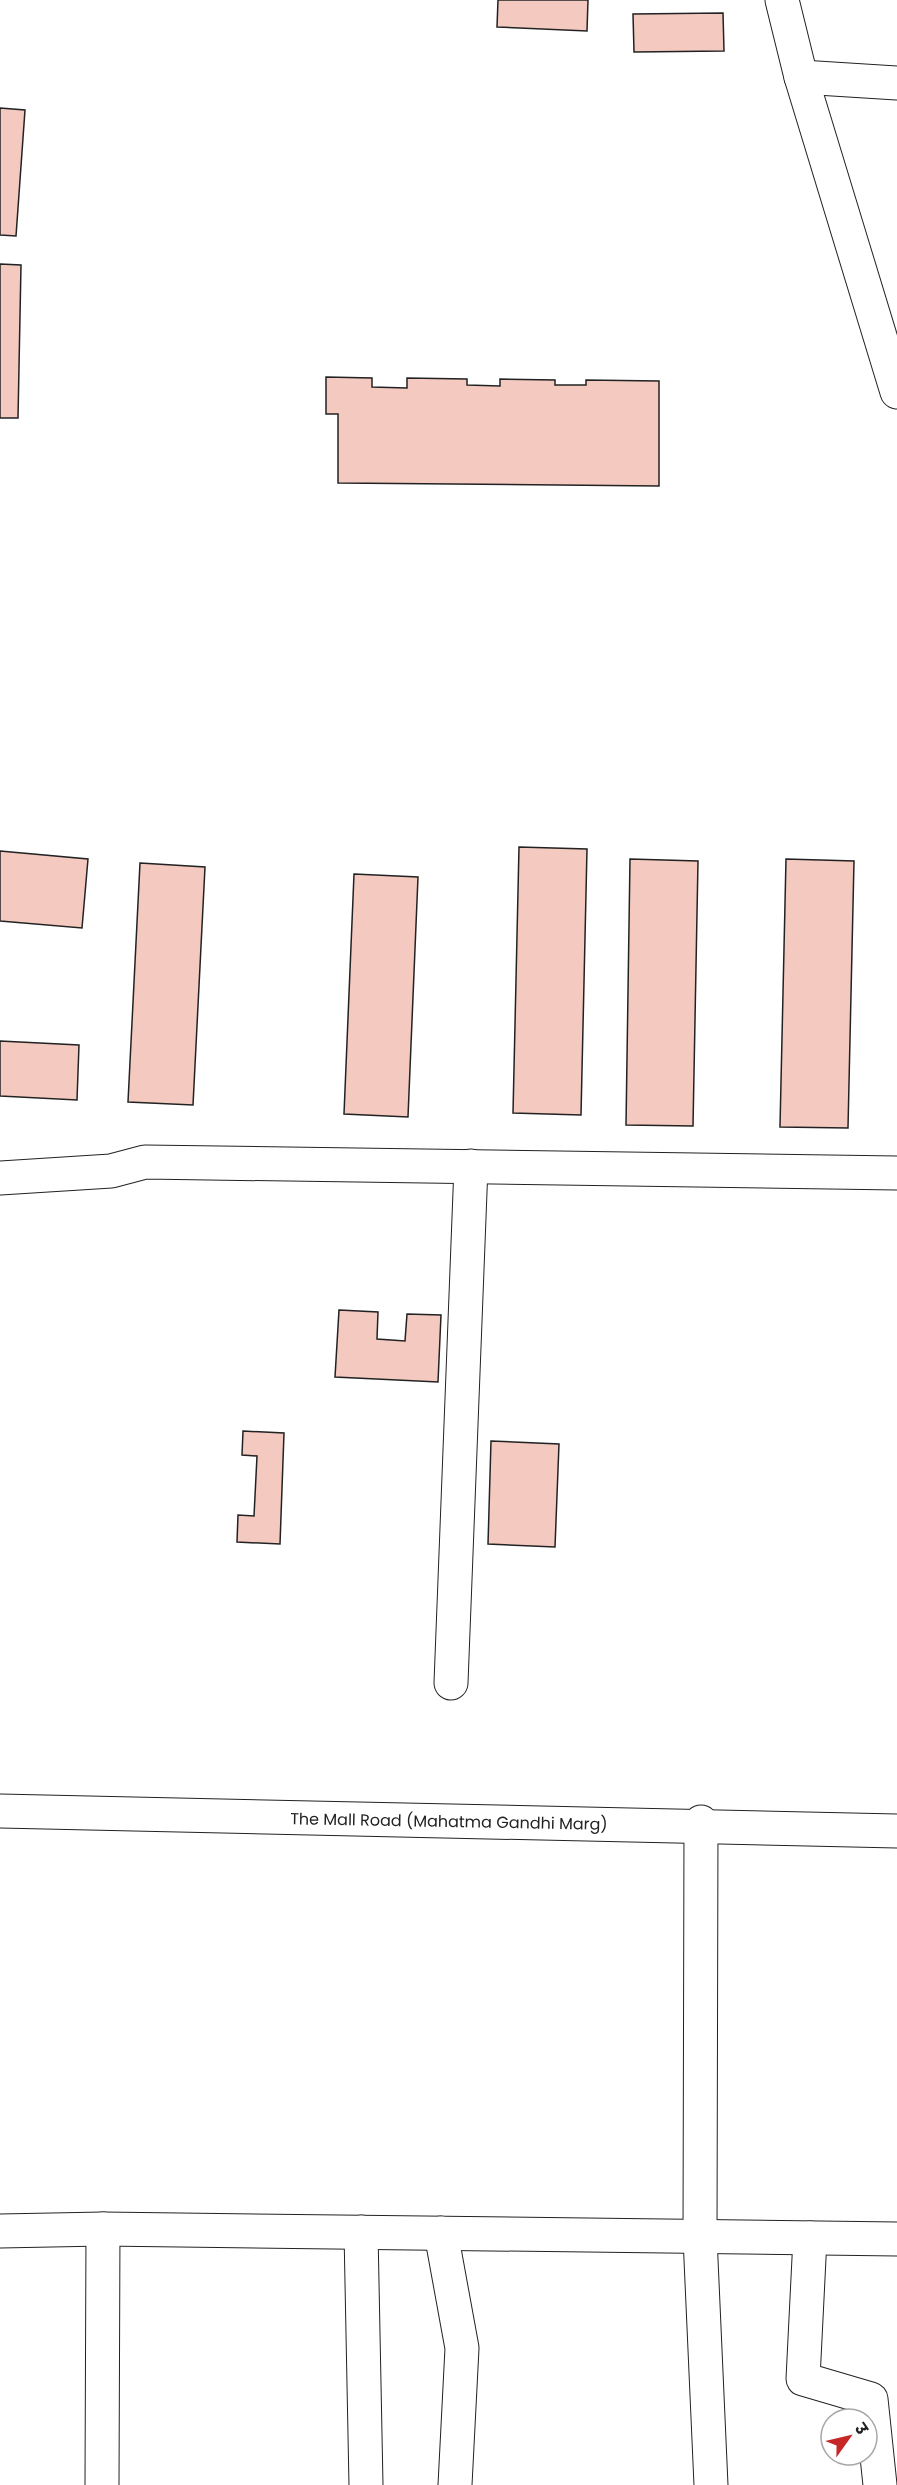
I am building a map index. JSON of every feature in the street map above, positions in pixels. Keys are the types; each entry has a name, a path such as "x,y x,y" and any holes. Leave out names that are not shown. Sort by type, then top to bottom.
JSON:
{"street":[{"path":"782,0 801,77 897,392"},
{"path":"801,77 897,83"},
{"path":"0,1178 111,1171 145,1162 897,1173"},
{"path":"451,1683 471,1166"},
{"name":"The Mall Road (Mahatma Gandhi Marg)","path":"0,1811 701,1824 897,1831"},
{"path":"701,1824 700,2237 711,2485"},
{"path":"0,2231 103,2229 897,2239"},
{"path":"102,2485 103,2229"},
{"path":"361,2232 366,2485"},
{"path":"441,2233 462,2348 455,2485"},
{"path":"810,2238 803,2379 871,2399 880,2485"}],"building":[{"path":"498,0 588,0 587,31 497,27"},
{"path":"723,13 724,51 634,52 633,14"},
{"path":"0,108 25,110 16,236 0,235"},
{"path":"0,264 21,265 18,418 0,418"},
{"path":"326,377 372,378 372,387 407,388 407,378 467,379 467,385 500,386 500,379 555,380 555,385 586,385 586,380 659,381 659,486 338,483 338,414 326,414"},
{"path":"519,847 587,849 581,1115 513,1113"},
{"path":"0,851 88,859 82,928 0,921"},
{"path":"630,859 698,861 693,1126 626,1125"},
{"path":"786,859 854,861 848,1128 780,1127"},
{"path":"140,863 205,867 193,1105 128,1102"},
{"path":"354,874 418,877 408,1117 344,1114"},
{"path":"0,1041 79,1045 77,1100 0,1096"},
{"path":"339,1310 378,1312 377,1339 405,1341 407,1314 441,1315 438,1382 335,1377"},
{"path":"243,1431 284,1433 280,1544 237,1542 238,1515 254,1516 257,1456 242,1455"},
{"path":"491,1441 559,1444 555,1547 488,1544"}]}
